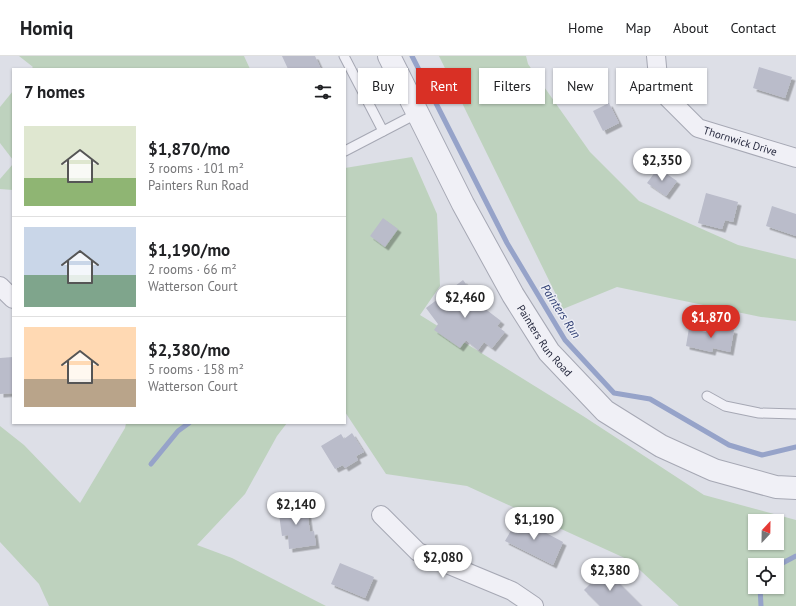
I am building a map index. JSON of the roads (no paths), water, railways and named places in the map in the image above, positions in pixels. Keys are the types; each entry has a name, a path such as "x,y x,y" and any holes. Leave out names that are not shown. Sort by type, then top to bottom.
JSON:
{"street":[{"name":"Painters Run Road","path":"389,56 474,223 513,295 549,352 605,411 661,446 714,470 776,487 796,488"},
{"name":"Thornwick Drive","path":"656,56 658,77 668,98 698,128 796,158"},
{"path":"0,286 12,298"},
{"path":"381,515 418,552 512,591 534,606"}],"lane":[{"path":"344,56 383,131"},
{"path":"346,150 418,113"},
{"path":"707,396 725,406 759,413 796,414"}],"waterway":[{"name":"Painters Run","path":"412,56 507,243 565,340 614,393 650,399 729,445 762,455 796,447"},
{"path":"151,464 178,431 188,424"},
{"path":"784,562 796,556"},
{"path":"760,594 761,606"}]}
